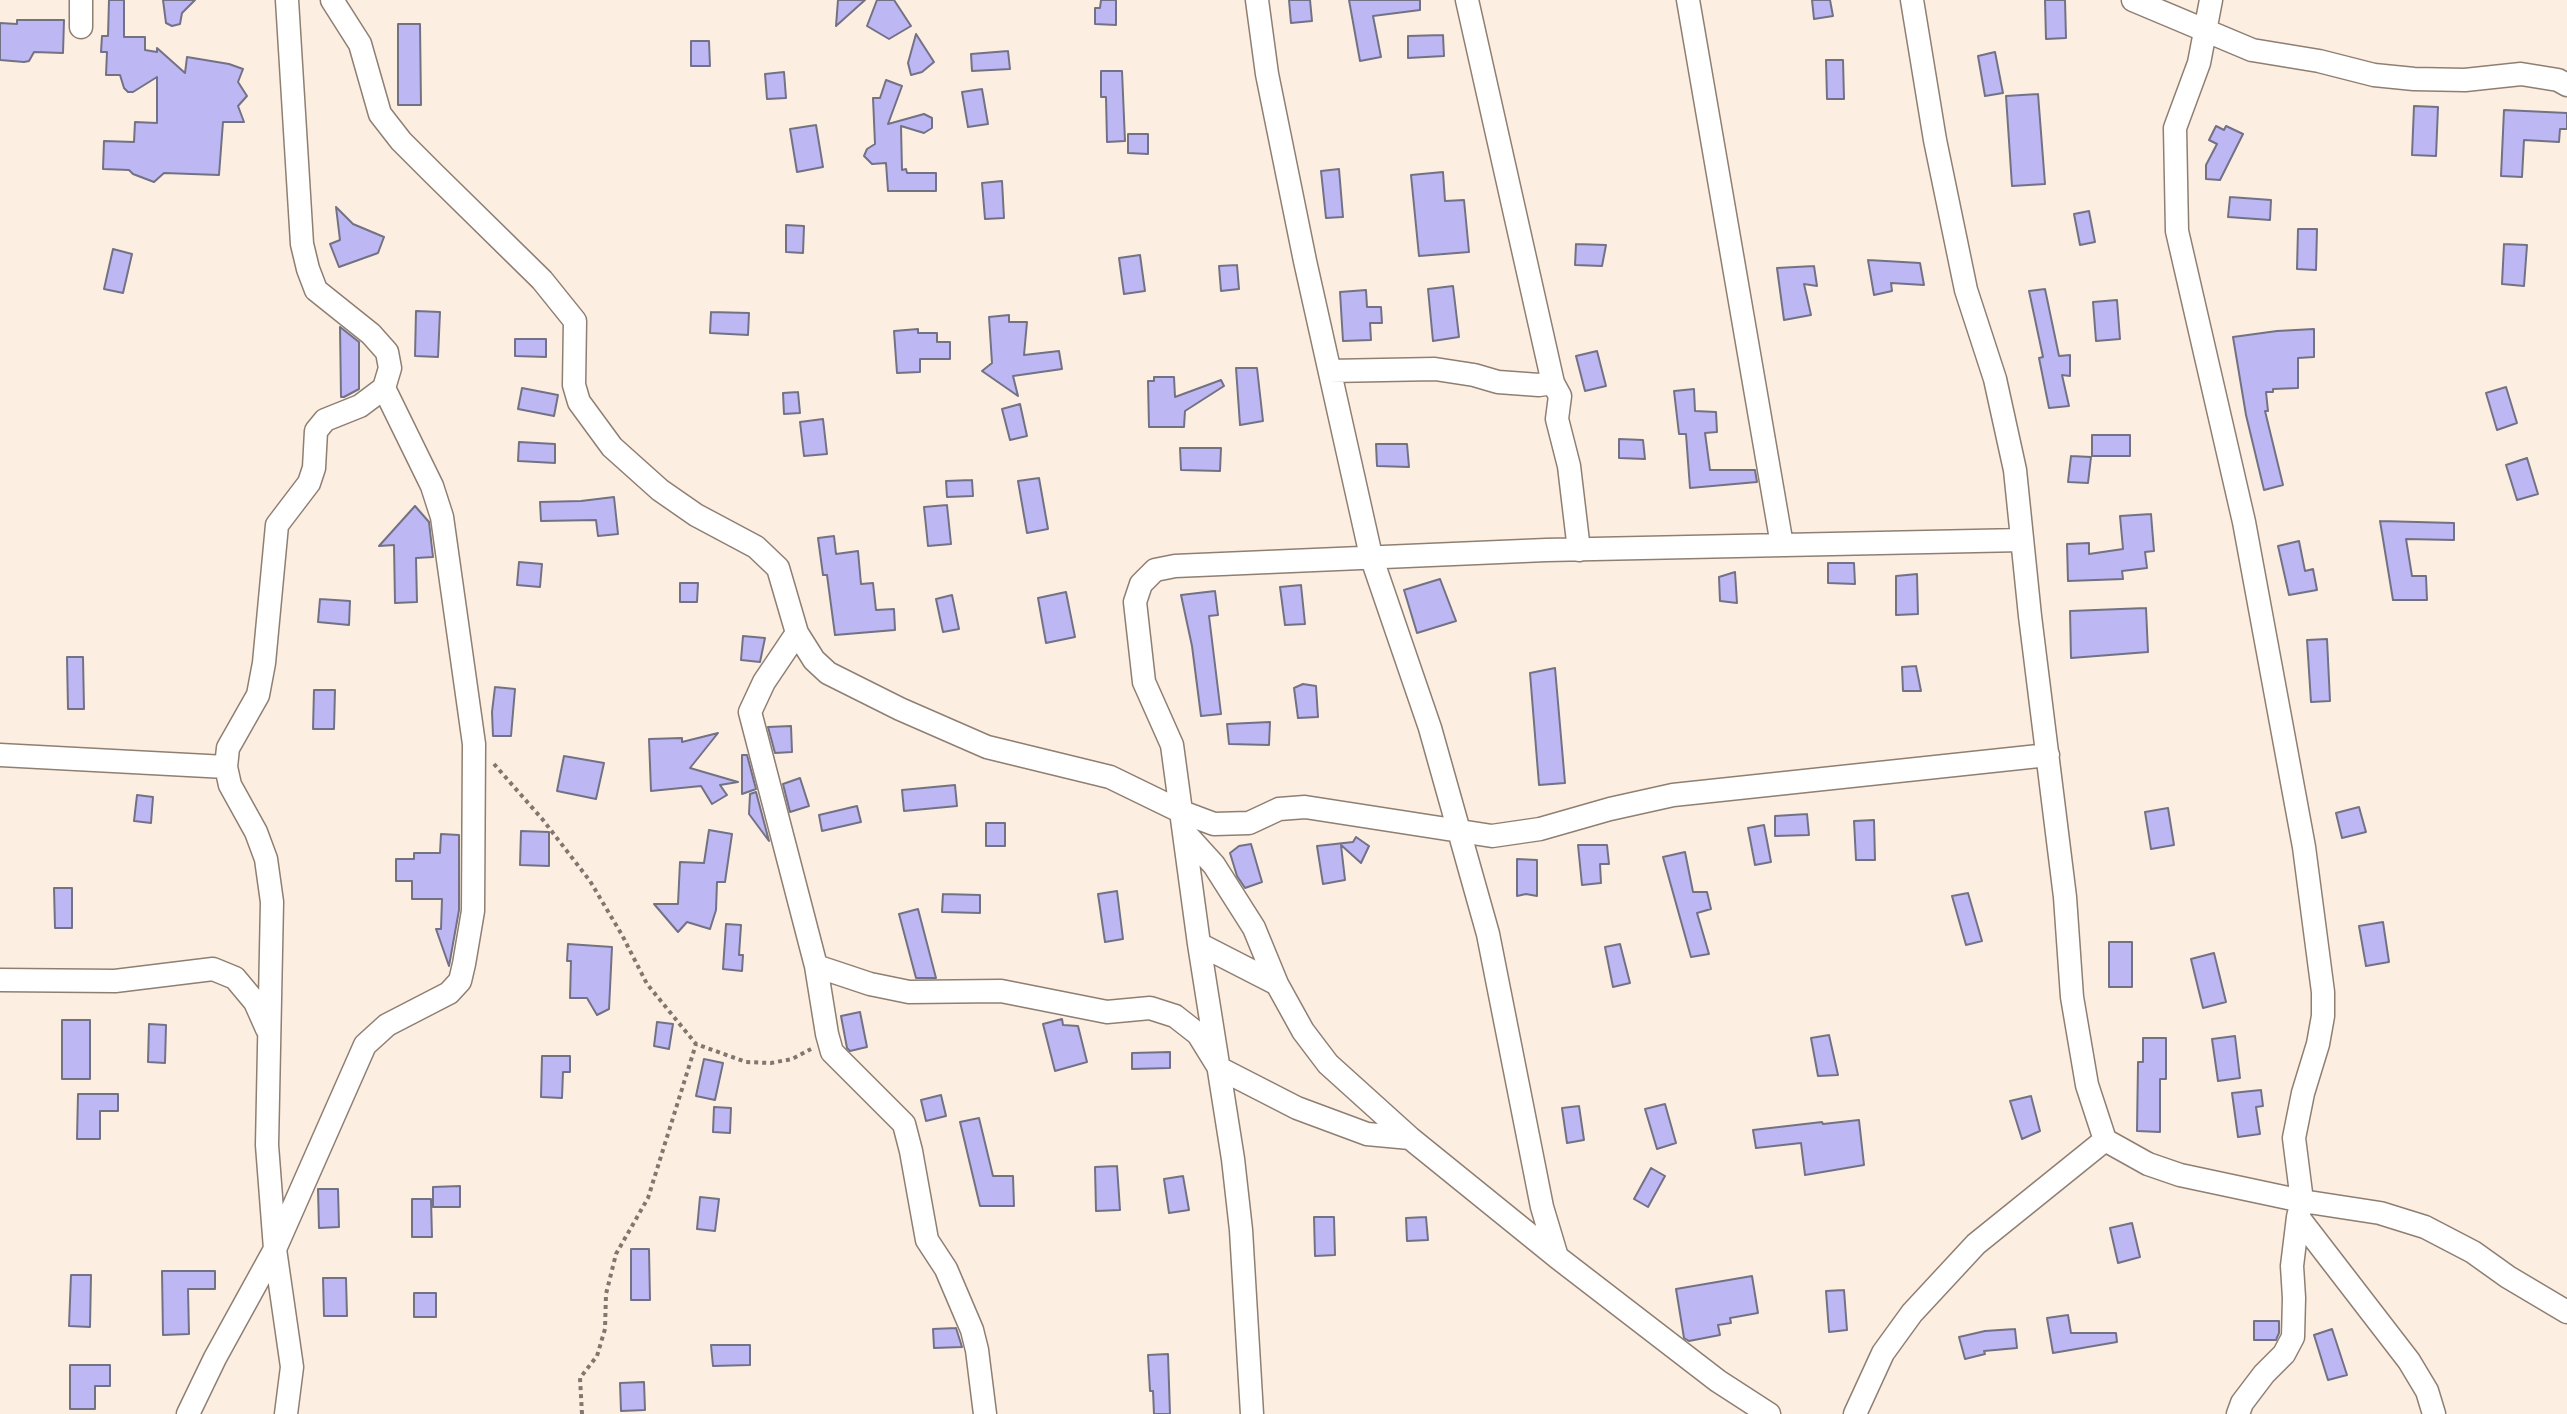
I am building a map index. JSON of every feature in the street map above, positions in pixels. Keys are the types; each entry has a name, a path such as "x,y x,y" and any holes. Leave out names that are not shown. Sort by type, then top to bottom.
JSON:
{"street":[{"path":"81,0 81,27"},
{"path":"286,1414 292,1367 275,1249 267,1145 272,902 266,859 256,832 230,785 226,767 228,748 258,695 264,663 277,525 309,483 314,468 316,431 325,420 360,406 384,388 390,368 387,352 371,334 316,290 308,269 302,244 287,0"},
{"path":"332,0 360,44 380,114 401,141 542,280 575,321 574,385 579,402 612,447 660,490 696,515 756,547 778,568 797,633 814,660 828,673 987,747 1110,777 1183,822 1254,928 1277,984 1303,1031 1328,1064 1410,1138 1557,1257 1718,1381 1769,1414"},
{"path":"1257,0 1267,74 1371,556 1430,728 1488,934 1542,1207 1557,1257"},
{"path":"1467,0 1553,383 1560,396 1557,419 1569,466 1579,550"},
{"path":"1688,0 1782,545"},
{"path":"1912,0 1935,140 1966,290 1995,379 2015,470 2065,897 2072,997 2087,1085 2105,1140 2148,1164 2300,1209 2380,1213 2425,1227 2473,1252 2567,1312"},
{"path":"2133,0 2252,50 2319,61 2374,75 2465,80 2521,74 2558,80 2567,85"},
{"path":"2211,0 2199,63 2175,128 2177,231 2247,538 2304,847 2323,992 2321,1030 2294,1138 2300,1209 2292,1266 2293,1337 2284,1354 2242,1403 2238,1414"},
{"path":"1330,371 1435,369 1498,382 1553,383"},
{"path":"188,1414 275,1249 365,1045 387,1025 449,993 460,981 473,911 474,744 442,517 432,486 384,388"},
{"path":"1252,1414 1241,1230 1233,1159 1172,745 1144,682 1135,602 1141,584 1155,570 1175,566 1371,556 2022,540"},
{"path":"797,633 764,682 750,712 816,966 827,1034 832,1052 904,1124 927,1240 946,1269 972,1330 985,1414"},
{"path":"0,755 226,767"},
{"path":"1183,822 1249,823 1279,809 1305,807 1492,836 1540,829 1673,795 2048,755"},
{"path":"1199,944 1277,984"},
{"path":"816,966 870,984 909,992 1001,991 1107,1012 1150,1008 1175,1016 1198,1034 1219,1068 1297,1108 1367,1134 1410,1138"},
{"path":"0,980 115,981 213,969 235,978 255,1002 270,1034"},
{"path":"1855,1414 1883,1353 1912,1313 1976,1244 2105,1140"},
{"path":"2300,1209 2409,1361 2427,1391 2434,1414"}],"path":[{"path":"474,744 543,820 590,881 647,984 696,1044 746,1062 771,1063 792,1059 810,1050 827,1034"},
{"path":"582,1414 580,1378 597,1356 605,1329 606,1294 616,1254 648,1198 696,1044"}],"building":[{"path":"109,0 124,0 124,37 145,37 145,50 157,52 157,48 185,73 187,57 243,69 238,82 247,96 238,106 244,122 223,122 219,175 164,173 154,182 129,170 103,169 104,141 134,142 135,122 157,123 157,77 128,92 120,75 106,75 107,52 101,52 102,36 108,36"},
{"path":"163,0 195,0 182,13 180,24 172,26 166,23"},
{"path":"838,0 865,0 836,26"},
{"path":"877,0 894,0 911,26 889,39 867,26"},
{"path":"1101,0 1116,0 1116,25 1095,24 1095,8 1100,8"},
{"path":"1289,0 1310,0 1312,21 1291,23"},
{"path":"1349,0 1420,0 1420,10 1373,16 1381,57 1360,61"},
{"path":"1812,0 1830,0 1833,16 1814,19"},
{"path":"2045,0 2065,0 2066,38 2046,39"},
{"path":"17,20 64,20 63,53 34,52 29,61 24,62 0,60 0,23 17,24"},
{"path":"398,24 420,24 421,105 398,105"},
{"path":"916,34 934,62 922,72 911,75 908,63"},
{"path":"1443,35 1444,56 1408,58 1408,36"},
{"path":"691,41 709,41 710,66 691,66"},
{"path":"1008,51 1010,69 972,71 971,54"},
{"path":"1995,52 2003,93 1985,96 1978,56"},
{"path":"1826,60 1843,60 1844,99 1827,99"},
{"path":"1101,71 1122,71 1125,141 1107,142 1106,97 1101,97"},
{"path":"784,72 786,98 767,99 765,74"},
{"path":"886,80 902,86 888,124 924,114 932,118 932,128 924,133 901,126 902,170 906,169 907,173 936,173 936,191 888,191 886,163 872,164 864,156 867,149 875,144 873,98 880,98"},
{"path":"982,89 988,124 968,127 962,92"},
{"path":"2038,94 2045,184 2012,186 2006,96"},
{"path":"2414,106 2438,107 2436,156 2412,155"},
{"path":"2504,110 2567,113 2567,129 2560,129 2559,142 2524,140 2522,177 2501,176"},
{"path":"816,125 823,167 797,172 790,129"},
{"path":"2216,126 2224,130 2226,126 2243,134 2220,180 2206,179 2206,165 2217,144 2209,140"},
{"path":"1128,134 1148,134 1148,154 1128,153"},
{"path":"1339,169 1343,217 1326,218 1321,171"},
{"path":"1443,172 1445,201 1464,200 1469,252 1419,256 1411,175"},
{"path":"1002,181 1004,218 985,219 982,183"},
{"path":"2230,197 2271,200 2270,220 2228,217"},
{"path":"336,207 353,224 384,237 378,253 339,267 330,244 340,240"},
{"path":"2089,211 2095,242 2080,245 2074,214"},
{"path":"786,225 804,226 803,253 786,252"},
{"path":"2298,229 2317,229 2316,270 2297,269"},
{"path":"1576,244 1606,245 1602,266 1575,265"},
{"path":"2504,244 2527,245 2524,286 2502,284"},
{"path":"113,249 132,254 123,293 104,289"},
{"path":"1140,255 1145,291 1124,294 1119,258"},
{"path":"1868,260 1920,263 1924,285 1891,283 1892,291 1874,295"},
{"path":"1237,265 1239,289 1221,291 1219,266"},
{"path":"1814,266 1817,286 1804,284 1811,315 1784,320 1777,268"},
{"path":"1453,286 1459,337 1433,341 1428,289"},
{"path":"2045,289 2059,356 2070,355 2070,376 2062,375 2069,406 2049,408 2039,358 2043,357 2029,291"},
{"path":"1366,290 1367,307 1381,307 1382,323 1370,323 1371,340 1343,341 1340,292"},
{"path":"2117,300 2120,339 2096,341 2093,302"},
{"path":"416,311 440,312 438,357 415,356"},
{"path":"711,312 749,313 748,335 710,333"},
{"path":"1009,315 1009,322 1027,322 1024,355 1059,351 1062,369 1013,376 1018,396 982,371 992,363 989,317"},
{"path":"340,327 359,342 359,389 344,397 341,397"},
{"path":"918,329 918,333 937,333 937,342 950,342 950,359 920,359 920,372 897,373 894,331"},
{"path":"2314,329 2314,357 2298,358 2298,388 2266,392 2268,411 2265,411 2283,485 2264,490 2246,415 2233,337"},
{"path":"515,339 546,339 546,357 515,356"},
{"path":"1597,351 1606,386 1585,391 1576,356"},
{"path":"1236,368 1257,368 1263,421 1240,425"},
{"path":"1154,377 1174,377 1175,397 1221,380 1224,386 1185,411 1184,427 1149,427 1148,381 1154,381"},
{"path":"2506,387 2517,423 2497,430 2486,393"},
{"path":"522,388 558,395 554,416 518,409"},
{"path":"1694,389 1695,411 1716,412 1717,432 1705,433 1710,470 1755,470 1757,482 1690,488 1686,434 1679,434 1674,391"},
{"path":"798,392 800,413 784,414 783,393"},
{"path":"1020,404 1027,436 1010,440 1002,409"},
{"path":"823,419 827,454 804,456 800,422"},
{"path":"2092,435 2130,435 2130,456 2092,456"},
{"path":"1619,439 1643,440 1645,459 1619,458"},
{"path":"519,442 555,444 555,463 518,461"},
{"path":"1376,444 1407,444 1409,467 1377,466"},
{"path":"1180,448 1221,448 1220,471 1181,470"},
{"path":"2071,456 2091,457 2088,483 2068,482"},
{"path":"2527,458 2538,494 2517,500 2506,465"},
{"path":"1039,478 1048,529 1027,533 1018,481"},
{"path":"972,480 973,496 947,497 946,481"},
{"path":"614,497 618,534 598,536 596,520 541,521 540,502"},
{"path":"947,505 951,544 928,546 924,507"},
{"path":"415,506 429,522 433,557 416,558 417,602 395,603 394,545 379,546"},
{"path":"2151,514 2154,551 2145,552 2147,568 2122,571 2123,579 2068,581 2067,544 2089,543 2089,554 2123,549 2120,516"},
{"path":"2380,521 2454,523 2454,540 2406,539 2412,576 2426,576 2427,600 2393,600"},
{"path":"834,536 836,554 858,551 861,584 873,583 876,610 894,609 895,630 835,635 827,575 823,575 818,538"},
{"path":"2299,541 2305,571 2313,569 2317,590 2289,595 2278,546"},
{"path":"519,562 542,564 540,587 517,585"},
{"path":"1828,563 1854,563 1855,584 1828,583"},
{"path":"1735,572 1737,603 1720,601 1719,577"},
{"path":"1917,574 1918,614 1896,615 1896,576"},
{"path":"1440,579 1456,621 1417,633 1404,590"},
{"path":"680,583 698,583 697,602 680,602"},
{"path":"1301,585 1305,624 1285,625 1280,587"},
{"path":"1215,591 1218,615 1209,616 1221,714 1201,716 1192,646 1181,595"},
{"path":"1066,592 1075,637 1046,643 1038,598"},
{"path":"952,595 959,629 943,632 936,599"},
{"path":"320,599 350,601 349,625 318,622"},
{"path":"2146,608 2148,652 2071,658 2070,611"},
{"path":"743,636 765,638 760,662 741,660"},
{"path":"2327,639 2330,701 2311,702 2307,640"},
{"path":"67,657 83,657 84,709 68,709"},
{"path":"1916,666 1921,691 1903,691 1902,667"},
{"path":"1555,668 1565,783 1539,785 1530,673"},
{"path":"1303,684 1316,686 1318,717 1298,718 1294,688"},
{"path":"495,687 515,689 511,736 493,736"},
{"path":"314,690 335,690 334,729 313,729"},
{"path":"1270,722 1269,745 1229,744 1227,724"},
{"path":"791,726 792,752 775,753 768,727"},
{"path":"718,733 690,768 738,782 720,785 727,795 712,804 701,786 651,791 649,739 682,738 682,742"},
{"path":"742,755 747,755 756,789 742,794"},
{"path":"564,756 604,763 596,799 557,791"},
{"path":"800,778 809,806 790,812 783,784"},
{"path":"955,785 957,806 904,811 902,790"},
{"path":"756,792 769,841 749,814 750,794"},
{"path":"137,795 153,797 151,823 134,821"},
{"path":"857,806 861,822 822,831 819,815"},
{"path":"2359,807 2366,832 2342,838 2336,813"},
{"path":"2168,808 2174,845 2151,849 2145,812"},
{"path":"1807,814 1809,835 1775,836 1775,816"},
{"path":"1874,820 1875,860 1856,860 1854,821"},
{"path":"986,823 1005,823 1005,846 986,846"},
{"path":"1764,825 1771,862 1755,865 1748,828"},
{"path":"709,830 732,834 725,882 717,882 716,910 710,929 687,922 678,932 654,904 678,904 680,862 704,863"},
{"path":"521,831 549,832 549,866 520,865"},
{"path":"441,834 459,835 459,910 449,966 436,929 441,929 442,899 412,899 412,881 396,881 396,859 414,859 414,853 440,853"},
{"path":"1356,837 1369,846 1361,863 1341,845 1345,880 1323,884 1317,846 1353,842"},
{"path":"1251,844 1262,882 1245,888 1237,876 1230,853 1239,846"},
{"path":"1578,845 1607,845 1609,864 1600,864 1601,883 1582,885"},
{"path":"1685,852 1693,892 1707,892 1711,909 1697,913 1709,954 1691,957 1663,857"},
{"path":"1517,859 1537,860 1537,896 1517,896"},
{"path":"54,888 72,888 72,928 55,928"},
{"path":"1117,891 1123,939 1105,942 1098,894"},
{"path":"1968,893 1982,941 1966,945 1952,896"},
{"path":"943,894 980,895 980,913 942,912"},
{"path":"918,909 936,978 916,978 899,914"},
{"path":"2383,922 2389,962 2366,966 2359,926"},
{"path":"726,924 741,925 739,955 743,955 742,971 723,969"},
{"path":"2109,942 2132,942 2132,987 2109,987"},
{"path":"568,944 612,947 609,1009 597,1015 587,998 570,998"},
{"path":"1620,944 1630,983 1613,987 1605,947"},
{"path":"2214,953 2226,1002 2203,1008 2191,959"},
{"path":"860,1012 867,1047 850,1051 841,1016"},
{"path":"1062,1019 1063,1025 1078,1026 1087,1062 1055,1071 1043,1024"},
{"path":"62,1020 90,1020 90,1079 62,1079"},
{"path":"657,1022 673,1024 669,1049 654,1046"},
{"path":"149,1024 166,1025 165,1063 148,1062"},
{"path":"1829,1035 1838,1075 1818,1076 1811,1038"},
{"path":"2235,1036 2240,1078 2218,1081 2212,1039"},
{"path":"2143,1038 2166,1038 2166,1079 2160,1079 2160,1132 2137,1131 2138,1062 2143,1062"},
{"path":"1170,1052 1170,1068 1132,1069 1132,1053"},
{"path":"542,1056 570,1056 570,1072 563,1072 562,1098 541,1097"},
{"path":"704,1059 723,1063 715,1100 696,1096"},
{"path":"2261,1090 2263,1106 2256,1107 2260,1134 2238,1137 2232,1093"},
{"path":"78,1094 118,1094 118,1111 100,1111 100,1139 77,1139"},
{"path":"941,1095 946,1116 926,1121 921,1100"},
{"path":"2031,1096 2040,1131 2022,1139 2010,1101"},
{"path":"1665,1104 1676,1143 1657,1149 1645,1109"},
{"path":"1579,1106 1584,1140 1567,1143 1562,1108"},
{"path":"714,1107 731,1108 730,1133 713,1132"},
{"path":"979,1118 993,1176 1013,1176 1014,1206 980,1206 960,1122"},
{"path":"1859,1120 1864,1165 1805,1175 1801,1143 1756,1148 1753,1130"},
{"path":"1117,1166 1120,1210 1096,1211 1095,1167"},
{"path":"1651,1168 1665,1176 1648,1207 1634,1199"},
{"path":"1183,1176 1189,1210 1169,1213 1164,1179"},
{"path":"460,1186 460,1207 433,1207 433,1187"},
{"path":"318,1189 338,1189 339,1227 319,1228"},
{"path":"700,1197 719,1199 715,1231 697,1229"},
{"path":"412,1199 431,1199 432,1237 412,1237"},
{"path":"1314,1217 1334,1217 1335,1255 1315,1256"},
{"path":"1426,1217 1428,1240 1407,1241 1406,1218"},
{"path":"2132,1223 2140,1257 2118,1263 2110,1228"},
{"path":"631,1249 649,1249 650,1300 631,1300"},
{"path":"162,1271 215,1271 215,1289 188,1289 189,1334 163,1335"},
{"path":"71,1275 91,1275 90,1327 69,1326"},
{"path":"1752,1276 1758,1313 1730,1318 1731,1323 1718,1325 1720,1335 1689,1341 1684,1338 1676,1289"},
{"path":"323,1278 346,1278 347,1316 324,1316"},
{"path":"1844,1290 1847,1330 1829,1332 1826,1291"},
{"path":"414,1293 436,1293 436,1317 414,1317"},
{"path":"2068,1315 2071,1333 2116,1333 2117,1342 2053,1353 2047,1318"},
{"path":"2254,1321 2279,1321 2276,1340 2254,1340"},
{"path":"956,1328 962,1347 934,1348 933,1329"},
{"path":"2015,1329 2017,1348 1984,1351 1985,1354 1965,1359 1959,1337"},
{"path":"2332,1329 2347,1375 2328,1380 2314,1335"},
{"path":"711,1345 750,1345 750,1365 713,1366"},
{"path":"1168,1354 1170,1414 1154,1414 1148,1355"},
{"path":"70,1365 110,1365 110,1386 95,1386 95,1409 70,1409"},
{"path":"644,1382 645,1410 621,1411 620,1383"}]}
